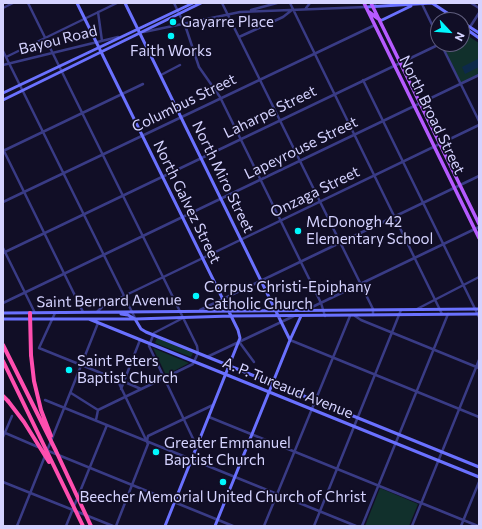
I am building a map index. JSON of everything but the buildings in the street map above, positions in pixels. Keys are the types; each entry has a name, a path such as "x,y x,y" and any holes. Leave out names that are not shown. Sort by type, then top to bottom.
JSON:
{"highway":[{"path":"32,313 30,319 31,355 34,381 41,410 56,451"},
{"path":"3,345 92,526"},
{"path":"3,360 83,526"},
{"path":"3,396 24,422 59,478"}],"main road":[{"name":"North Broad Street","path":"373,4 479,224"},
{"name":"North Broad Street","path":"365,5 479,238"},
{"path":"368,11 380,21"}],"street":[{"path":"3,8 13,3"},
{"path":"28,3 46,37 82,114 124,195 142,236 184,317 197,346 198,353 193,364 98,410"},
{"name":"North Galvez Street","path":"77,3 231,316 238,332 240,342"},
{"path":"6,57 118,3"},
{"name":"North Miro Street","path":"125,3 290,340"},
{"path":"174,3 184,24 199,67 220,97 322,303 325,310 325,316"},
{"path":"3,100 102,53 141,33 193,3"},
{"path":"3,93 119,37 201,3"},
{"path":"222,3 373,309 373,316"},
{"path":"248,11 257,7 277,3"},
{"path":"290,3 333,94 442,314"},
{"path":"306,8 310,3"},
{"path":"141,33 248,11 293,10 373,4 413,5 432,3 446,12"},
{"path":"471,3 479,8"},
{"path":"422,4 430,21"},
{"path":"380,21 413,5"},
{"path":"239,37 283,17 293,10"},
{"path":"98,12 102,41"},
{"path":"479,13 470,27 479,33"},
{"name":"Columbus Street","path":"3,202 313,52 374,25"},
{"path":"470,32 479,38"},
{"name":"Bayou Road","path":"3,65 119,37"},
{"name":"Laharpe Street","path":"4,253 430,48"},
{"path":"3,51 135,319"},
{"path":"444,52 479,121"},
{"path":"161,75 180,65"},
{"name":"Lapeyrouse Street","path":"3,303 65,275 142,236 479,75"},
{"path":"363,80 479,315"},
{"path":"83,312 3,150 143,84"},
{"name":"Onzaga Street","path":"97,312 102,307 124,296 320,203 479,125"},
{"path":"200,310 341,244 479,176"},
{"path":"306,310 479,227"},
{"path":"3,248 4,253 25,293 32,313"},
{"path":"417,309 479,277"},
{"name":"Saint Bernard Avenue","path":"3,312 55,313 200,310 477,309"},
{"path":"314,526 401,310"},
{"path":"97,312 97,318"},
{"name":"A. P. Tureaud Avenue","path":"111,312 128,315 135,319 141,329 153,335 479,467"},
{"path":"55,313 39,348 106,376 116,377 141,389"},
{"name":"Saint Bernard Avenue","path":"3,319 135,319 231,316 373,316 442,314 479,315"},
{"path":"362,526 418,392 448,314"},
{"path":"206,357 294,316"},
{"path":"215,526 301,316"},
{"path":"264,526 350,316"},
{"path":"355,316 392,333 478,367"},
{"path":"184,317 154,332 149,346 197,448"},
{"name":"A. P. Tureaud Avenue","path":"88,319 479,477"},
{"path":"17,526 98,322"},
{"path":"121,389 140,340"},
{"path":"290,340 479,417"},
{"path":"240,342 245,347 254,362"},
{"path":"165,526 240,342"},
{"path":"412,526 459,409 478,367 479,360"},
{"path":"116,377 147,441"},
{"path":"71,393 98,410"},
{"path":"45,400 356,526"},
{"path":"3,482 114,526 148,444 148,436 214,405"},
{"path":"96,420 98,410"},
{"path":"3,437 12,416"},
{"path":"209,417 478,526"},
{"path":"66,526 107,425"},
{"path":"4,432 233,526"},
{"path":"461,526 479,482"}],"green space":[{"path":"470,37 479,43 479,75 461,84 445,52 470,52"},
{"path":"157,338 193,353 191,357 155,343"},
{"path":"153,348 189,363 166,375"},
{"path":"380,488 418,504 409,526 365,526"}],"water":[{"path":"478,59 479,67 465,74 462,67"}],"place":[{"name":"Gayarre Place","path":"173,22"},
{"name":"Faith Works","path":"171,36"},
{"name":"McDonogh 42 Elementary School","path":"298,231"},
{"name":"Corpus Christi-Epiphany Catholic Church","path":"196,296"},
{"name":"Saint Peters Baptist Church","path":"69,370"},
{"name":"Greater Emmanuel Baptist Church","path":"156,452"},
{"name":"Beecher Memorial United Church of Christ","path":"223,482"}]}
